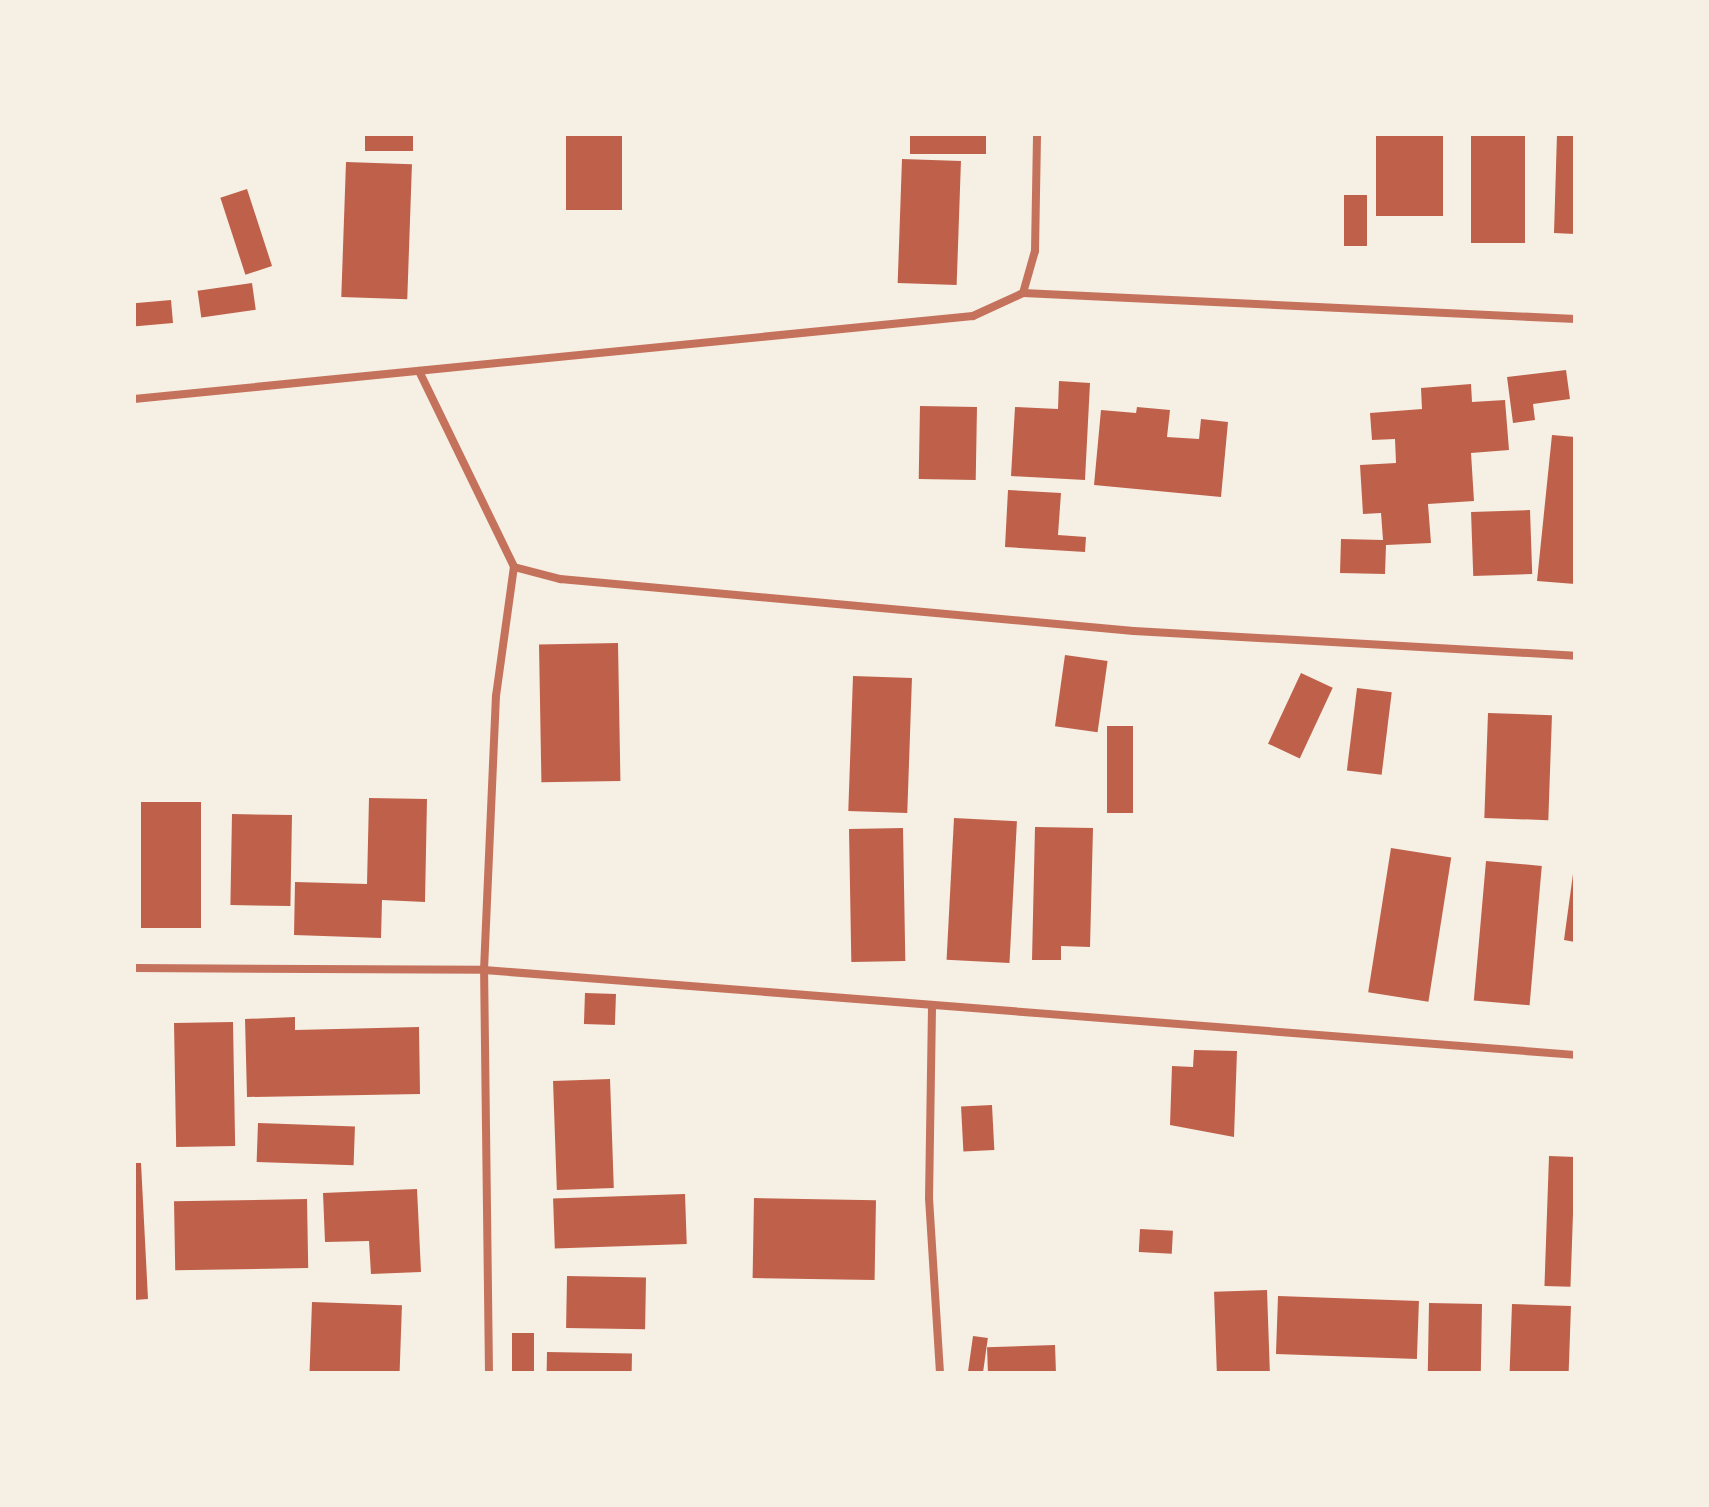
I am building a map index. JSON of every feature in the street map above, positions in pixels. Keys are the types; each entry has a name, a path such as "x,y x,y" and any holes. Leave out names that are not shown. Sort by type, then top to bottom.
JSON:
{"street":[{"path":"1023,293 1035,251 1037,134"},
{"path":"134,399 973,316 1023,293 1575,319"},
{"path":"419,371 514,567 496,696 484,970 489,1373"},
{"path":"514,567 608,585 1134,631 1575,656"},
{"path":"134,968 484,970 932,1008 1575,1055"},
{"path":"932,1008 929,1198 940,1373"}],"building":[{"path":"365,134 413,134 413,151 365,151"},
{"path":"566,134 622,134 622,210 566,210"},
{"path":"910,134 986,134 986,154 910,154"},
{"path":"1376,134 1443,134 1443,216 1376,216"},
{"path":"1471,134 1525,134 1525,243 1471,243"},
{"path":"1557,134 1575,134 1575,234 1554,233"},
{"path":"902,159 961,161 957,285 898,283"},
{"path":"346,162 412,164 407,299 341,297"},
{"path":"247,189 272,266 245,275 220,198"},
{"path":"1344,195 1367,195 1367,246 1344,246"},
{"path":"252,283 256,310 201,317 198,291"},
{"path":"171,300 173,323 136,326 134,303"},
{"path":"1566,370 1570,399 1533,404 1535,420 1513,423 1507,377"},
{"path":"1059,381 1090,383 1085,480 1011,476 1015,407 1058,409"},
{"path":"1471,384 1472,402 1505,400 1509,450 1471,453 1474,501 1428,504 1431,543 1386,545 1385,574 1340,573 1341,539 1383,540 1381,513 1363,514 1360,465 1396,463 1395,439 1372,440 1370,413 1422,409 1421,388"},
{"path":"920,406 977,407 976,480 919,479"},
{"path":"1137,407 1170,410 1167,437 1199,439 1201,419 1228,422 1221,497 1094,485 1101,410 1136,413"},
{"path":"1552,435 1575,437 1575,584 1537,581"},
{"path":"1008,490 1061,493 1058,535 1086,537 1085,552 1005,547"},
{"path":"1530,510 1532,574 1473,576 1471,512"},
{"path":"618,643 620,781 541,782 539,644"},
{"path":"1065,655 1108,661 1098,732 1055,726"},
{"path":"1301,673 1333,688 1300,758 1268,744"},
{"path":"853,676 912,678 907,813 848,811"},
{"path":"1357,688 1392,692 1382,775 1347,770"},
{"path":"1488,713 1552,715 1548,820 1484,818"},
{"path":"1107,726 1133,726 1133,813 1107,813"},
{"path":"369,798 427,799 425,902 382,900 381,938 294,935 295,882 367,884"},
{"path":"141,802 201,802 201,928 141,928"},
{"path":"232,814 292,815 290,906 230,905"},
{"path":"954,818 1017,821 1009,963 947,960"},
{"path":"1035,827 1093,828 1090,947 1061,946 1061,960 1032,960"},
{"path":"903,828 905,961 851,962 849,829"},
{"path":"1391,848 1451,858 1428,1002 1368,992"},
{"path":"1486,861 1542,866 1530,1005 1474,1000"},
{"path":"1575,874 1575,942 1564,940"},
{"path":"585,993 616,994 615,1025 584,1024"},
{"path":"295,1017 295,1030 419,1027 420,1094 247,1097 245,1019"},
{"path":"233,1022 235,1146 176,1147 174,1023"},
{"path":"1194,1050 1237,1051 1234,1137 1170,1125 1172,1066 1193,1067"},
{"path":"610,1079 614,1188 557,1190 553,1081"},
{"path":"992,1105 994,1150 963,1152 961,1107"},
{"path":"258,1123 355,1126 354,1165 257,1162"},
{"path":"1549,1156 1575,1157 1570,1287 1544,1286"},
{"path":"134,1163 141,1163 148,1299 134,1300"},
{"path":"417,1189 421,1272 371,1274 369,1241 325,1242 323,1193"},
{"path":"685,1194 687,1244 555,1249 553,1199"},
{"path":"754,1198 876,1200 875,1280 753,1278"},
{"path":"307,1199 308,1268 175,1270 174,1201"},
{"path":"1140,1229 1173,1231 1172,1254 1139,1252"},
{"path":"567,1276 646,1277 645,1329 566,1328"},
{"path":"1267,1290 1270,1373 1217,1373 1214,1292"},
{"path":"1278,1296 1419,1301 1417,1359 1276,1354"},
{"path":"312,1302 402,1305 400,1373 310,1373"},
{"path":"1429,1303 1482,1304 1481,1373 1428,1373"},
{"path":"1512,1304 1571,1306 1569,1373 1510,1373"},
{"path":"512,1333 534,1333 534,1373 512,1373"},
{"path":"973,1336 988,1338 983,1373 968,1373"},
{"path":"1055,1345 1056,1373 988,1373 987,1347"},
{"path":"547,1352 632,1353 632,1373 547,1373"}]}
